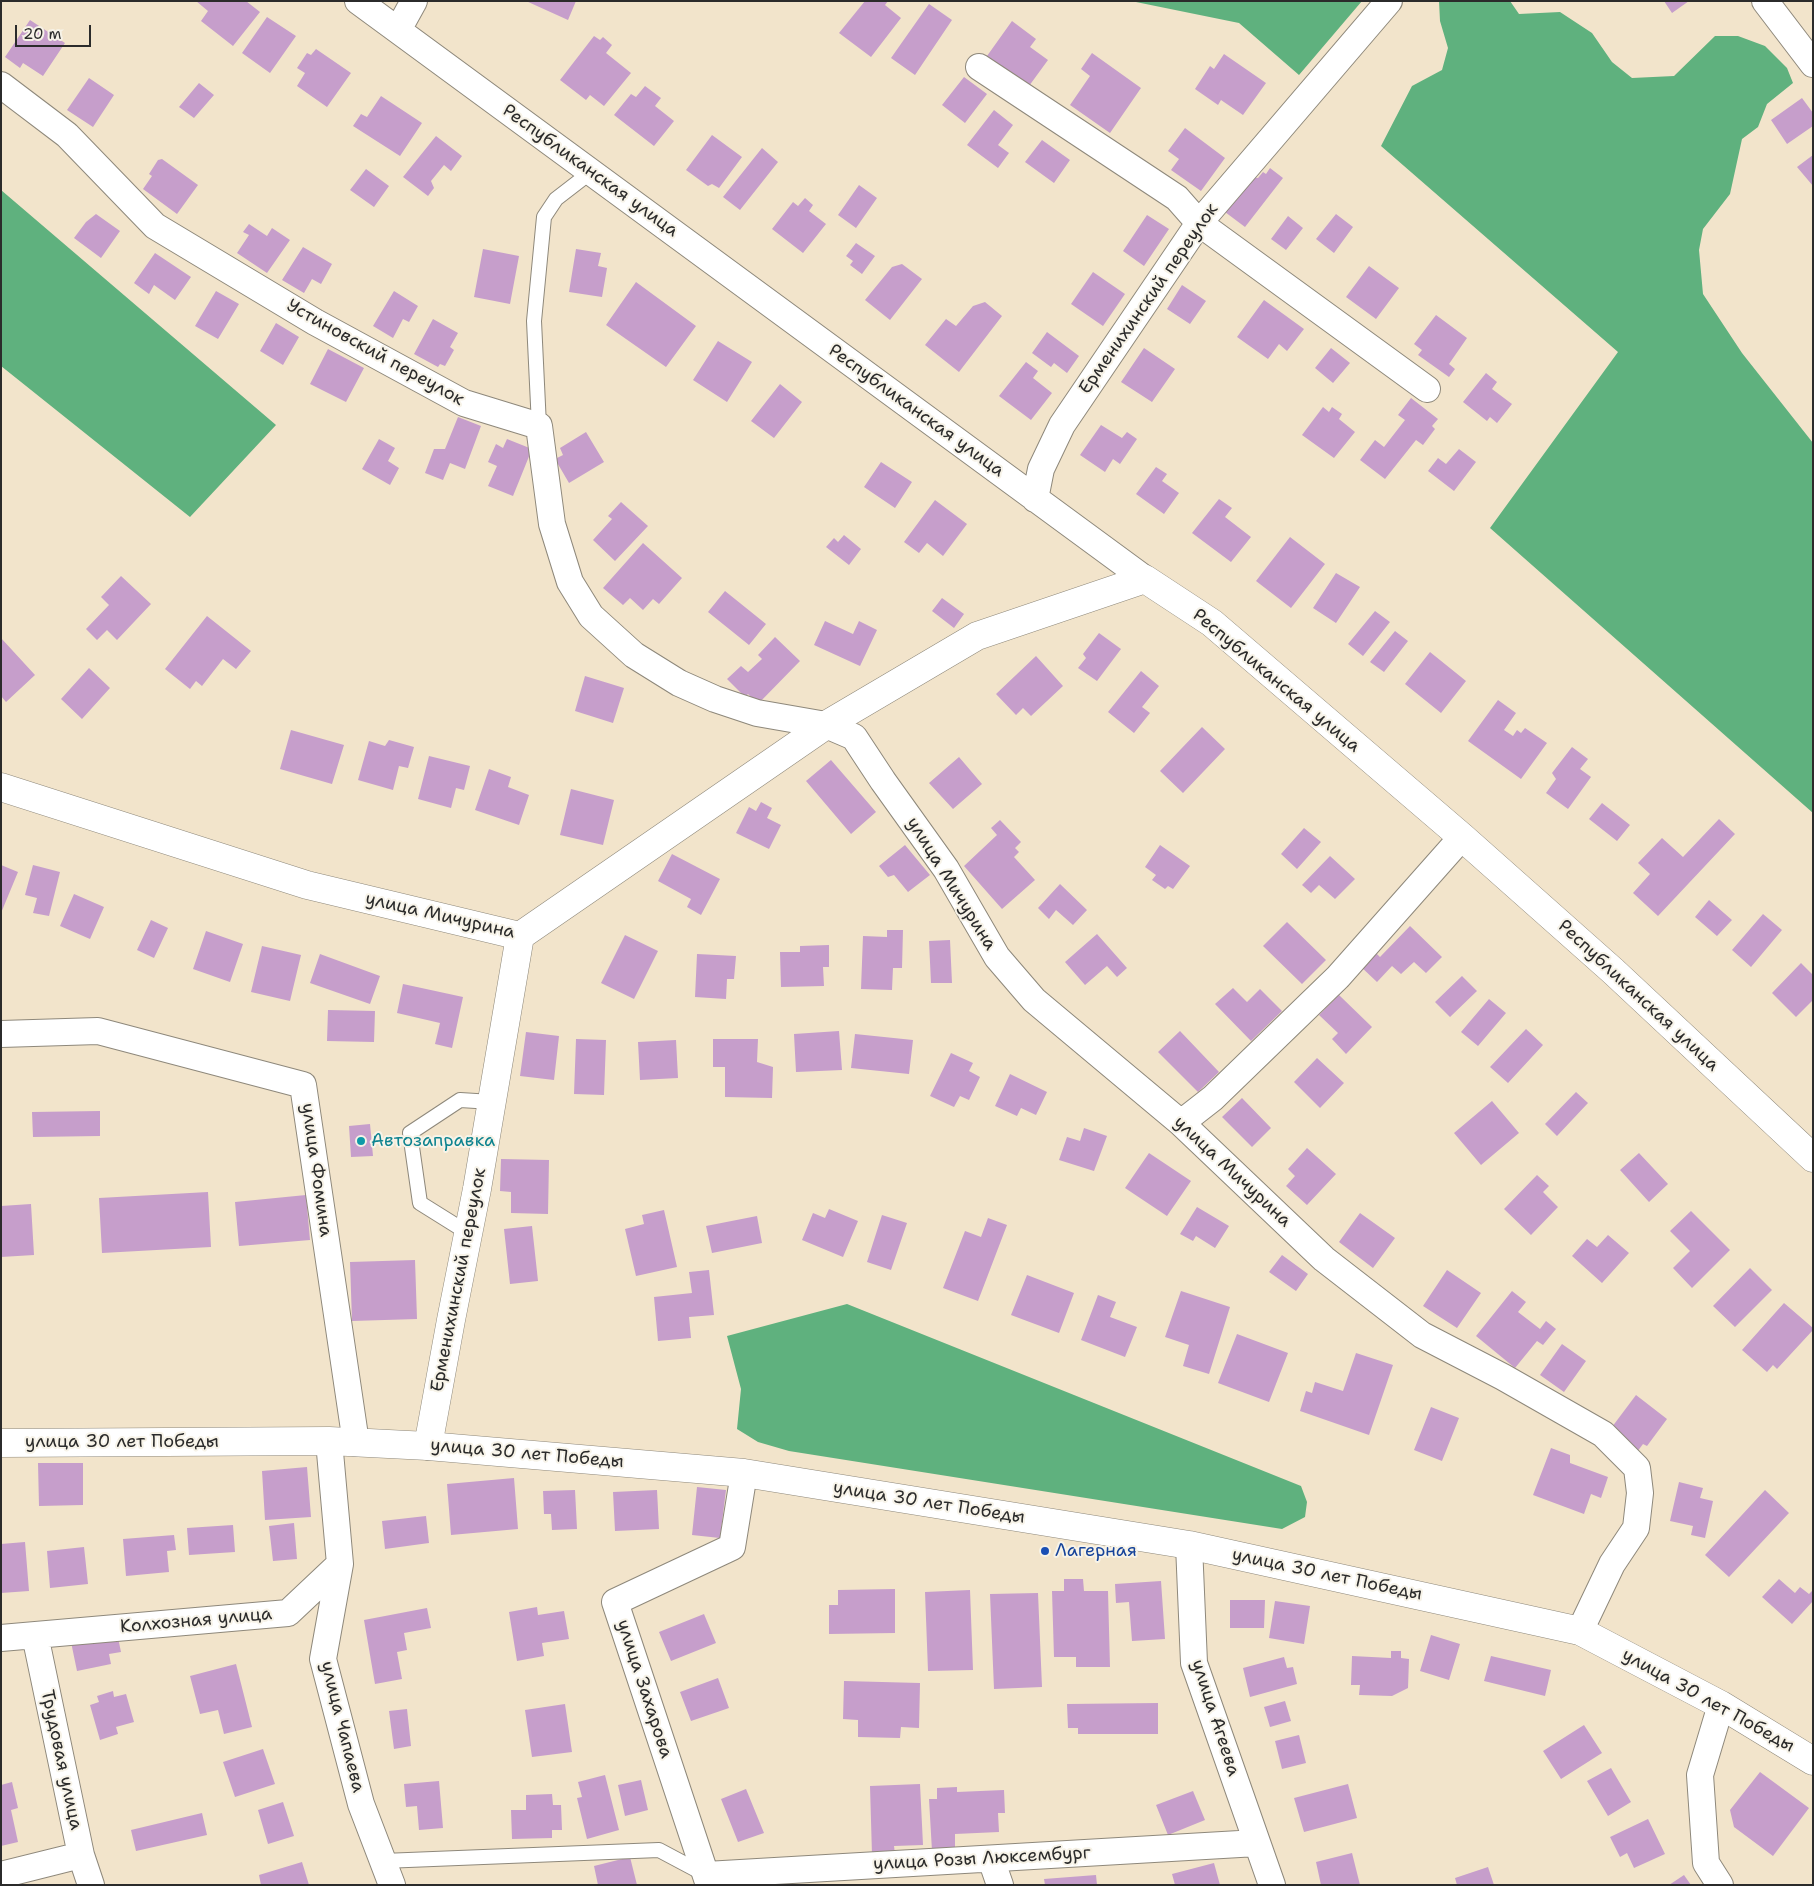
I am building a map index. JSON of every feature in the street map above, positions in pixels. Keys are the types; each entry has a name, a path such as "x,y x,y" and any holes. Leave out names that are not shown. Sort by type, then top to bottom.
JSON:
{"street":[{"name":"Республиканская улица","path":"358,1 1035,499 1145,579 1212,623 1462,837 1613,971 1813,1158"},
{"path":"398,30 414,1"},
{"name":"Ерменихинский переулок","path":"1035,499 1041,469 1062,425 1199,223 1389,1"},
{"path":"1765,1 1813,64"},
{"path":"979,67 1177,198 1199,223 1427,389"},
{"name":"Устиновский переулок","path":"1,85 67,135 155,226 315,322 464,403 539,426"},
{"path":"539,426 552,524 570,582 592,616 634,654 679,683 715,699 757,713 826,726 977,636 1145,579"},
{"name":"улица Мичурина","path":"1,787 307,885 520,936 826,726 854,737 946,869 997,957 1034,1000 1181,1123 1324,1259 1422,1335 1503,1377 1603,1434 1636,1468 1640,1494 1636,1528 1612,1564 1580,1631"},
{"path":"1181,1123 1213,1098 1338,977 1462,837"},
{"name":"Ерменихинский переулок","path":"428,1446 492,1102 520,936"},
{"name":"улица Фомина","path":"1,1034 98,1031 303,1085 356,1443"},
{"path":"329,1441 340,1564"},
{"name":"улица 30 лет Победы","path":"1,1443 329,1441 428,1446 744,1473 1189,1545 1580,1631 1721,1705 1813,1761"},
{"name":"улица Захарова","path":"708,1880 616,1602 732,1547 744,1473"},
{"name":"улица Агеева","path":"1189,1545 1194,1663 1272,1885"},
{"name":"Колхозная улица","path":"1,1638 288,1613 340,1564"},
{"name":"улица Чапаева","path":"340,1564 323,1659 361,1804 388,1873"},
{"name":"Трудовая улица","path":"35,1635 81,1855 91,1885"},
{"path":"1720,1885 1706,1863 1700,1775 1721,1705"},
{"name":"улица Розы Люксембург","path":"708,1880 991,1859 1257,1843"},
{"path":"1,1875 81,1855"},
{"path":"991,1859 1000,1885"}],"lane":[{"path":"539,426 534,321 544,217 556,199 591,172"},
{"path":"468,1233 420,1204 410,1133 460,1100 492,1102"},
{"path":"388,1873 659,1850 708,1880"}],"green space":[{"path":"1131,1 1362,1 1299,75 1239,23"},
{"path":"1439,1 1510,1 1519,14 1560,12 1592,33 1612,62 1632,78 1674,76 1715,36 1738,36 1765,46 1787,68 1793,83 1767,104 1758,127 1742,139 1730,194 1703,229 1699,250 1703,294 1742,353 1813,443 1813,813 1490,528 1618,352 1381,146 1412,86 1442,70 1448,48 1440,21"},
{"path":"1,190 276,425 190,517 1,366"},
{"path":"847,1304 1301,1486 1307,1502 1305,1517 1282,1529 789,1451 758,1442 737,1429 741,1389 727,1336"}],"building":[{"path":"196,1 246,1 260,12 233,46 201,21 208,11"},
{"path":"526,1 576,1 568,20"},
{"path":"865,1 888,1 885,5 901,18 871,57 839,33"},
{"path":"1664,1 1689,1 1672,13"},
{"path":"929,4 952,20 915,75 891,58"},
{"path":"267,17 296,36 270,73 242,53"},
{"path":"30,20 65,43 43,76 23,63 20,68 5,57"},
{"path":"1012,21 1036,39 1030,47 1048,60 1029,86 987,56"},
{"path":"594,36 600,40 603,37 612,45 606,53 631,73 604,106 590,95 586,100 560,80"},
{"path":"316,49 351,73 327,107 297,86 305,73 297,68 307,53 311,55"},
{"path":"1092,53 1141,88 1110,133 1070,105 1090,76 1081,69"},
{"path":"1224,54 1266,83 1243,115 1221,100 1218,105 1195,89 1210,66 1214,69"},
{"path":"964,77 987,94 965,123 942,105"},
{"path":"89,78 114,95 93,127 67,110"},
{"path":"199,83 214,95 194,118 179,107"},
{"path":"645,86 661,98 655,106 674,121 654,146 614,115 631,94 636,97"},
{"path":"381,96 422,123 400,156 353,126 361,114 367,117"},
{"path":"1802,98 1813,113 1813,126 1787,144 1771,120"},
{"path":"994,110 1013,125 998,145 1009,153 998,168 967,145"},
{"path":"1185,128 1225,158 1201,191 1171,170 1179,159 1168,151"},
{"path":"712,135 742,157 719,188 712,184 708,186 686,170"},
{"path":"436,136 462,156 451,171 444,165 431,181 434,188 428,196 403,177"},
{"path":"1042,140 1070,160 1054,183 1025,162"},
{"path":"762,148 778,162 740,210 723,197"},
{"path":"1813,155 1813,186 1797,167"},
{"path":"162,159 198,185 177,214 143,189 152,176 149,174 158,160"},
{"path":"1270,168 1283,178 1245,227 1225,212 1252,177 1258,178 1263,172 1266,174"},
{"path":"366,169 389,186 374,207 350,190"},
{"path":"859,185 877,198 856,228 838,215"},
{"path":"805,198 813,205 809,211 826,224 803,253 772,229 793,202 798,206"},
{"path":"96,214 120,231 101,258 74,238 86,222"},
{"path":"1336,214 1353,227 1334,253 1316,239"},
{"path":"1147,215 1169,229 1144,266 1123,251"},
{"path":"1288,216 1303,228 1286,250 1271,239"},
{"path":"249,224 267,236 272,228 290,240 267,273 237,253 249,235 243,232"},
{"path":"856,243 875,256 862,274 850,265 853,261 846,256"},
{"path":"303,247 332,264 321,284 312,279 304,293 282,280"},
{"path":"483,249 519,256 510,304 474,297"},
{"path":"576,249 601,253 598,266 607,268 602,297 569,292"},
{"path":"155,253 191,277 175,300 154,285 149,294 134,283"},
{"path":"902,264 922,279 890,320 865,300 892,267"},
{"path":"1369,266 1399,288 1376,319 1346,297"},
{"path":"1093,272 1125,294 1103,326 1071,304"},
{"path":"636,282 696,326 666,367 606,325"},
{"path":"1182,285 1206,301 1190,324 1167,309"},
{"path":"216,291 239,304 218,339 195,326"},
{"path":"394,291 418,306 409,322 403,319 393,338 373,326"},
{"path":"1264,300 1304,329 1287,351 1279,344 1268,359 1237,337"},
{"path":"985,302 1002,316 959,372 925,345 946,319 956,326 973,306"},
{"path":"1436,315 1467,338 1449,364 1455,369 1449,377 1418,355 1422,350 1414,344"},
{"path":"433,319 458,333 450,347 454,350 445,366 440,364 438,367 414,354"},
{"path":"276,323 299,337 283,365 260,351"},
{"path":"1047,332 1079,356 1067,373 1054,363 1051,367 1032,353"},
{"path":"718,341 752,362 727,402 693,380"},
{"path":"1144,348 1175,369 1152,402 1121,382"},
{"path":"1331,348 1350,363 1333,383 1315,368"},
{"path":"328,349 364,368 346,402 310,384"},
{"path":"1026,362 1038,371 1033,378 1052,393 1031,420 999,396"},
{"path":"1486,373 1497,382 1492,389 1512,404 1497,423 1490,417 1487,421 1463,402"},
{"path":"780,384 802,402 774,438 751,421"},
{"path":"1411,398 1438,419 1432,426 1435,429 1423,445 1416,440 1385,479 1360,460 1375,440 1384,447 1405,420 1398,415"},
{"path":"1323,407 1329,412 1332,407 1342,414 1339,419 1355,432 1334,458 1302,435"},
{"path":"458,417 481,426 465,469 450,463 443,480 425,473 434,449 445,449"},
{"path":"1101,425 1122,438 1127,432 1137,439 1120,464 1113,459 1105,472 1080,455"},
{"path":"586,432 604,462 569,483 555,459 563,455 560,448"},
{"path":"379,439 395,448 388,461 399,468 390,485 362,469"},
{"path":"507,439 532,449 513,496 488,486 497,466 488,462 496,444 503,448"},
{"path":"1459,449 1476,462 1454,491 1428,471 1438,458 1446,464"},
{"path":"881,462 912,482 895,508 864,487"},
{"path":"1156,467 1167,474 1162,481 1179,493 1164,514 1136,494"},
{"path":"1219,499 1232,508 1225,517 1251,537 1231,562 1192,533"},
{"path":"935,500 967,524 943,556 927,543 919,553 904,542"},
{"path":"621,502 648,526 615,561 593,540 612,519 608,516"},
{"path":"844,535 861,549 849,565 826,547 834,538 838,542"},
{"path":"1290,537 1325,564 1291,608 1256,581"},
{"path":"643,543 682,578 659,604 653,599 643,610 630,598 623,605 603,588"},
{"path":"1336,573 1360,587 1336,623 1313,608"},
{"path":"121,576 151,604 117,640 107,630 97,640 86,629 109,605 101,597"},
{"path":"725,591 766,624 749,645 708,612"},
{"path":"942,598 964,614 954,628 932,611"},
{"path":"1375,611 1390,622 1363,656 1348,644"},
{"path":"207,616 251,651 236,669 223,659 202,686 196,681 190,689 165,669"},
{"path":"825,621 853,634 859,621 877,630 860,666 814,645"},
{"path":"1395,631 1408,641 1384,672 1370,662"},
{"path":"1099,633 1121,649 1097,681 1078,668 1086,658 1083,654"},
{"path":"775,637 800,661 758,704 748,694 745,697 727,679 741,666 748,672 762,659 758,655"},
{"path":"1,638 35,675 6,702 1,696"},
{"path":"1430,652 1466,681 1441,713 1405,684"},
{"path":"1036,656 1063,686 1031,716 1023,708 1016,715 996,694"},
{"path":"89,668 110,688 82,719 61,699"},
{"path":"1141,671 1159,686 1142,707 1150,713 1134,733 1108,712"},
{"path":"585,676 624,688 613,723 575,711"},
{"path":"1498,700 1516,713 1504,730 1513,736 1517,730 1521,733 1525,728 1547,743 1521,779 1468,741"},
{"path":"1202,727 1225,749 1183,793 1160,771"},
{"path":"291,730 344,745 332,784 280,769"},
{"path":"389,740 414,747 408,768 399,766 393,790 358,780 369,741 385,746"},
{"path":"1572,747 1588,759 1580,769 1591,777 1568,809 1546,793 1556,779 1552,773"},
{"path":"429,756 470,766 464,790 456,788 451,808 418,799"},
{"path":"959,757 982,784 953,809 929,783"},
{"path":"831,760 876,812 851,834 806,781"},
{"path":"489,769 511,777 508,787 529,795 519,825 475,810"},
{"path":"571,789 614,800 603,845 560,835"},
{"path":"761,802 772,808 767,818 781,825 769,849 736,833 749,807 756,811"},
{"path":"1602,803 1630,825 1617,841 1589,819"},
{"path":"1719,819 1735,834 1658,916 1633,893 1650,874 1638,863 1662,838 1683,857"},
{"path":"1000,820 1021,842 1015,848 1019,852 1014,857 1035,880 1002,909 964,866 997,835 991,828"},
{"path":"1304,828 1321,842 1297,869 1281,854"},
{"path":"905,845 930,875 908,892 894,875 888,877 879,866"},
{"path":"1160,845 1190,866 1173,889 1168,886 1165,889 1152,880 1156,875 1145,867"},
{"path":"672,854 720,879 701,915 687,907 691,899 658,881"},
{"path":"1330,856 1355,879 1335,899 1319,885 1311,893 1302,885"},
{"path":"1,865 18,872 1,913"},
{"path":"33,865 60,872 49,916 33,913 37,898 25,895"},
{"path":"1060,884 1087,910 1073,925 1056,910 1049,919 1038,908"},
{"path":"74,894 104,907 90,939 60,926"},
{"path":"1709,900 1732,920 1717,936 1695,917"},
{"path":"1763,914 1782,930 1751,967 1732,950"},
{"path":"151,920 168,928 154,958 137,950"},
{"path":"1287,922 1326,960 1302,984 1263,946"},
{"path":"1410,926 1442,957 1426,973 1414,962 1401,974 1392,966 1377,982 1359,965 1373,950 1380,957"},
{"path":"887,930 903,930 902,968 893,968 892,990 861,989 863,936 887,937"},
{"path":"206,931 243,944 230,982 193,969"},
{"path":"1097,934 1127,968 1117,977 1107,966 1085,985 1065,962"},
{"path":"625,935 658,951 634,999 601,983"},
{"path":"950,940 952,983 931,983 929,941"},
{"path":"829,945 829,967 823,967 824,986 781,987 780,952 800,952 800,946"},
{"path":"262,946 301,955 290,1001 251,992"},
{"path":"320,954 380,976 370,1004 310,983"},
{"path":"697,954 736,956 734,979 727,979 726,999 695,997"},
{"path":"1801,963 1813,975 1813,1000 1796,1017 1772,993"},
{"path":"1462,976 1477,991 1450,1017 1435,1002"},
{"path":"403,984 463,997 452,1048 435,1044 440,1023 397,1013"},
{"path":"1233,988 1247,1002 1260,989 1282,1011 1251,1041 1215,1004"},
{"path":"1339,995 1372,1027 1346,1054 1332,1039 1338,1033 1319,1015"},
{"path":"1489,999 1506,1013 1478,1046 1461,1032"},
{"path":"328,1010 375,1011 374,1042 327,1041"},
{"path":"1526,1029 1543,1045 1508,1083 1490,1067"},
{"path":"839,1031 842,1070 796,1072 794,1034"},
{"path":"1180,1031 1219,1072 1198,1092 1158,1052"},
{"path":"526,1032 559,1036 554,1080 520,1076"},
{"path":"855,1034 913,1040 909,1074 851,1068"},
{"path":"576,1039 606,1040 604,1095 574,1094"},
{"path":"713,1039 758,1039 757,1062 773,1067 772,1098 725,1097 725,1067 713,1067"},
{"path":"676,1040 678,1078 640,1080 638,1042"},
{"path":"951,1053 973,1063 969,1071 980,1077 969,1100 960,1096 954,1107 930,1096"},
{"path":"1317,1058 1344,1083 1320,1108 1294,1082"},
{"path":"1010,1074 1047,1092 1036,1115 1021,1108 1017,1116 995,1106"},
{"path":"1576,1092 1588,1103 1557,1136 1545,1124"},
{"path":"1242,1098 1271,1128 1252,1147 1222,1117"},
{"path":"1492,1101 1519,1133 1481,1165 1454,1133"},
{"path":"100,1111 100,1136 33,1137 32,1112"},
{"name":"Автозаправка","path":"370,1124 373,1156 351,1157 349,1126"},
{"path":"1084,1128 1107,1136 1094,1171 1059,1160 1067,1137 1080,1141"},
{"path":"1307,1148 1336,1174 1307,1205 1286,1186 1295,1176 1288,1169"},
{"path":"1149,1153 1191,1181 1167,1216 1125,1188"},
{"path":"1639,1153 1668,1184 1649,1202 1620,1170"},
{"path":"501,1159 549,1160 548,1214 511,1213 511,1192 500,1191"},
{"path":"1537,1175 1549,1186 1543,1192 1558,1207 1531,1235 1504,1209"},
{"path":"208,1192 211,1247 102,1253 99,1198"},
{"path":"306,1195 310,1240 239,1246 235,1202"},
{"path":"31,1204 34,1255 1,1257 1,1206"},
{"path":"1197,1207 1229,1226 1215,1248 1196,1236 1193,1241 1180,1234"},
{"path":"829,1209 858,1221 843,1257 802,1240 813,1213 825,1218"},
{"path":"664,1210 677,1267 636,1276 625,1229 644,1224 642,1215"},
{"path":"1691,1211 1730,1250 1692,1288 1673,1268 1690,1251 1670,1231"},
{"path":"1360,1213 1395,1238 1373,1268 1339,1242"},
{"path":"882,1215 907,1223 891,1270 867,1262"},
{"path":"757,1216 762,1243 712,1253 706,1226"},
{"path":"988,1218 1007,1225 978,1301 943,1288 965,1231 981,1237"},
{"path":"532,1226 538,1281 510,1284 504,1229"},
{"path":"1608,1235 1629,1253 1602,1283 1572,1256 1587,1239 1597,1247"},
{"path":"1282,1255 1308,1274 1296,1291 1269,1272"},
{"path":"415,1260 417,1319 352,1321 350,1262"},
{"path":"1750,1268 1772,1290 1735,1327 1713,1306"},
{"path":"709,1270 714,1315 689,1317 691,1338 658,1341 654,1297 692,1293 689,1272"},
{"path":"1447,1270 1481,1293 1457,1328 1423,1306"},
{"path":"1027,1275 1074,1293 1059,1333 1011,1315"},
{"path":"1181,1291 1230,1307 1209,1374 1183,1366 1189,1345 1165,1337"},
{"path":"1512,1291 1526,1302 1518,1312 1540,1329 1546,1321 1556,1329 1543,1345 1537,1341 1515,1368 1476,1336"},
{"path":"1098,1295 1116,1302 1110,1317 1137,1327 1125,1357 1081,1340"},
{"path":"1784,1303 1813,1330 1777,1369 1773,1365 1767,1372 1742,1350"},
{"path":"1237,1334 1288,1353 1269,1402 1218,1383"},
{"path":"1562,1344 1586,1361 1564,1392 1540,1375"},
{"path":"1356,1353 1393,1365 1369,1435 1300,1411 1306,1391 1312,1393 1315,1382 1343,1391"},
{"path":"1636,1395 1667,1419 1647,1446 1643,1444 1637,1452 1609,1431"},
{"path":"1431,1407 1459,1418 1442,1461 1414,1450"},
{"path":"1551,1448 1570,1455 1570,1463 1608,1477 1601,1498 1591,1494 1584,1514 1533,1495"},
{"path":"38,1463 83,1463 83,1505 39,1506"},
{"path":"307,1467 311,1517 265,1520 262,1471"},
{"path":"514,1478 518,1529 451,1535 447,1484"},
{"path":"1679,1482 1703,1488 1700,1498 1713,1501 1705,1538 1691,1535 1693,1526 1670,1521"},
{"path":"697,1487 726,1490 720,1538 692,1535"},
{"path":"575,1490 577,1529 552,1530 551,1514 544,1514 543,1491"},
{"path":"657,1490 659,1529 615,1531 613,1492"},
{"path":"1765,1490 1789,1513 1729,1577 1705,1555"},
{"path":"426,1516 429,1543 385,1549 382,1521"},
{"path":"294,1523 297,1559 273,1561 269,1526"},
{"path":"233,1525 235,1552 189,1555 187,1528"},
{"path":"174,1535 176,1550 167,1551 169,1572 126,1576 123,1539"},
{"path":"25,1542 29,1591 1,1593 1,1544"},
{"path":"84,1547 88,1584 50,1588 47,1551"},
{"path":"1064,1579 1083,1579 1084,1591 1108,1591 1110,1667 1076,1667 1076,1657 1054,1657 1052,1591 1064,1591"},
{"path":"1779,1579 1795,1593 1800,1587 1809,1594 1813,1590 1813,1601 1792,1624 1762,1597"},
{"path":"1161,1581 1165,1639 1132,1641 1129,1602 1116,1603 1115,1584"},
{"path":"895,1589 895,1633 829,1634 829,1605 838,1605 838,1590"},
{"path":"970,1590 973,1670 928,1671 925,1592"},
{"path":"1038,1593 1042,1687 994,1689 990,1594"},
{"path":"1230,1600 1265,1600 1264,1628 1230,1628"},
{"path":"1275,1601 1310,1606 1304,1644 1269,1638"},
{"path":"537,1607 538,1615 564,1611 569,1639 542,1643 544,1656 517,1661 509,1612"},
{"path":"427,1608 431,1628 404,1633 407,1650 397,1652 402,1679 375,1684 364,1620"},
{"path":"704,1614 716,1643 671,1661 659,1632"},
{"path":"117,1633 121,1652 109,1654 111,1664 77,1671 71,1642"},
{"path":"1431,1635 1460,1644 1449,1680 1420,1671"},
{"path":"1391,1651 1401,1651 1401,1658 1409,1659 1408,1688 1392,1696 1359,1695 1360,1685 1351,1685 1352,1656 1391,1658"},
{"path":"1491,1656 1551,1670 1545,1696 1484,1681"},
{"path":"1284,1657 1287,1668 1293,1667 1297,1684 1250,1697 1243,1668"},
{"path":"236,1664 252,1727 224,1734 218,1710 200,1714 190,1676"},
{"path":"718,1678 729,1708 691,1721 680,1692"},
{"path":"844,1681 920,1683 919,1728 901,1727 900,1738 858,1737 858,1720 843,1719"},
{"path":"113,1691 114,1697 126,1694 134,1722 116,1727 118,1734 100,1740 90,1705 99,1702 97,1696"},
{"path":"1285,1701 1291,1721 1270,1727 1264,1707"},
{"path":"1158,1703 1158,1734 1078,1734 1078,1728 1068,1728 1067,1704"},
{"path":"565,1704 572,1752 532,1757 525,1710"},
{"path":"407,1709 411,1746 394,1749 389,1711"},
{"path":"1584,1725 1602,1753 1561,1779 1543,1751"},
{"path":"1299,1735 1306,1763 1282,1769 1275,1741"},
{"path":"263,1749 275,1784 235,1797 223,1762"},
{"path":"1611,1768 1631,1802 1608,1816 1587,1781"},
{"path":"1760,1772 1809,1808 1773,1856 1734,1827 1730,1810"},
{"path":"605,1775 619,1830 587,1839 577,1798 582,1797 578,1782"},
{"path":"641,1780 648,1810 625,1816 618,1785"},
{"path":"439,1781 443,1828 419,1830 417,1806 406,1807 404,1784"},
{"path":"12,1782 18,1808 11,1810 18,1842 1,1846 1,1785"},
{"path":"920,1784 923,1845 894,1846 895,1854 872,1855 870,1786"},
{"path":"1348,1784 1357,1818 1304,1832 1294,1798"},
{"path":"957,1787 957,1792 1004,1790 1005,1813 998,1813 999,1832 955,1834 955,1851 932,1851 929,1799 937,1799 937,1788"},
{"path":"746,1789 764,1833 738,1842 721,1799"},
{"path":"1193,1791 1205,1820 1168,1835 1156,1805"},
{"path":"552,1794 553,1805 561,1805 562,1830 552,1830 552,1838 512,1839 511,1810 526,1810 526,1795"},
{"path":"283,1802 294,1836 268,1844 258,1810"},
{"path":"202,1813 207,1835 136,1851 131,1830"},
{"path":"1648,1819 1665,1854 1634,1868 1627,1853 1620,1857 1610,1837"},
{"path":"1352,1853 1360,1885 1321,1885 1316,1862"},
{"path":"630,1857 637,1885 598,1885 594,1866"},
{"path":"302,1862 309,1885 261,1885 259,1875"},
{"path":"1214,1863 1220,1885 1175,1885 1172,1874"},
{"path":"1488,1867 1494,1885 1457,1885 1455,1878"},
{"path":"1096,1875 1097,1885 1045,1885 1044,1879"},
{"path":"1684,1875 1691,1885 1669,1885"}],"place":[{"name":"Автозаправка","path":"361,1141"},
{"name":"Лагерная","path":"1045,1551"}]}
